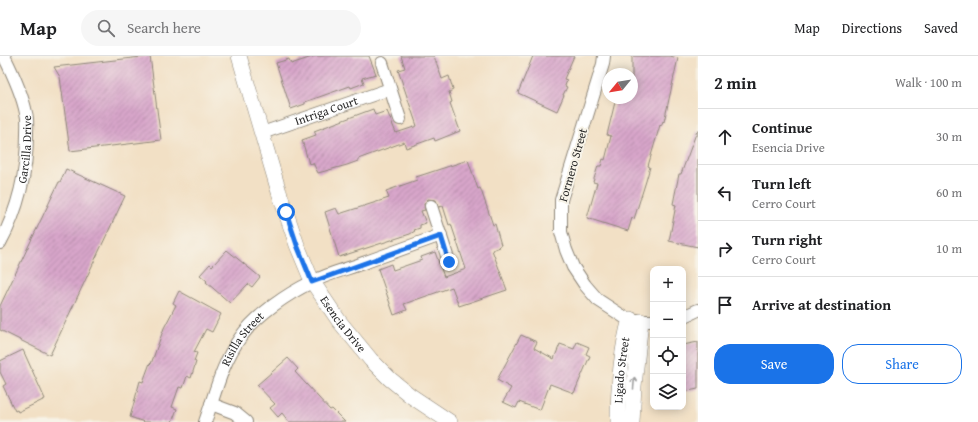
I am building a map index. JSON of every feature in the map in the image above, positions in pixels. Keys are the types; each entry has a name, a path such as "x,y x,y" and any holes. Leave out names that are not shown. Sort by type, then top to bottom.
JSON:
{"street":[{"name":"Garcilla Drive","path":"0,243 9,226 20,193 27,155 27,114 16,80 4,56"},
{"name":"Esencia Drive","path":"239,56 279,192 297,245 312,282 339,321 371,360 390,379 411,396 450,422"},
{"name":"Formero Street","path":"604,56 603,64 561,200 561,232 573,267 585,285 598,300 624,317 641,321"},
{"path":"382,63 400,119"},
{"name":"Intriga Court","path":"262,133 390,89"},
{"path":"431,206 449,262"},
{"name":"Risilla Street","path":"205,422 219,379 230,354 240,338 251,325 284,298 312,282 441,236"},
{"path":"686,316 698,310"},
{"name":"Ligado Street","path":"618,422 619,385 627,330 641,321"},
{"name":"Ligado Street","path":"632,422 634,386 641,321"},
{"path":"211,404 235,413 246,422"}],"building":[{"path":"150,56 161,140 70,151 60,77 54,67"},
{"path":"315,56 369,56 376,74 362,78 364,83 351,88 350,86 305,102 305,104 291,109 276,63 289,59 291,64"},
{"path":"401,56 434,56 442,79 449,76 453,90 449,92 452,102 450,103 460,131 435,141 434,138 406,148 404,142 358,159 358,161 347,165 318,173 313,163 309,164 302,140 316,135 314,131 373,109 375,115 387,111 396,133 417,126 398,70 405,68"},
{"path":"533,56 574,56 564,79 567,80 565,86 567,87 557,111 518,93"},
{"path":"632,56 670,56 678,58 664,122 663,121 661,126 660,125 648,166 650,167 646,181 634,219 632,218 628,231 587,218 597,183 593,182 598,166 601,166 603,159 605,160 611,136 607,135 615,104 638,104 638,68 632,68"},
{"path":"697,131 698,247 669,241 676,205 673,204 679,174 681,174"},
{"path":"468,160 478,189 480,188 481,190 493,225 495,224 501,245 499,246 500,247 492,250 507,290 459,306 452,287 404,304 407,310 394,315 378,269 391,264 393,270 422,260 421,257 435,252 444,277 466,269 451,224 449,225 443,206 439,207 436,200 428,199 424,204 425,210 421,211 426,223 420,225 420,228 414,230 415,231 410,234 339,257 325,212 336,208 339,214 389,198 386,191 417,180 416,177"},
{"path":"66,169 125,196 50,355 0,330 0,306"},
{"path":"227,250 260,277 252,287 248,284 230,303 200,275 210,264 212,266"},
{"path":"179,291 221,314 212,332 206,329 194,352 197,353 194,361 196,362 191,378 187,376 183,388 179,387 172,407 177,409 172,422 144,422 130,417 140,381 143,382 150,363 151,364 164,328 176,305 173,303"},
{"path":"521,335 537,342 534,348 554,359 560,344 574,349 577,342 589,347 586,354 590,356 574,393 550,384 540,410 519,402 516,408 503,402 511,388 497,380"},
{"path":"698,342 698,389 686,391 686,374 686,344"},
{"path":"23,350 45,399 18,412 17,410 15,411 3,386 6,384 0,372 0,361"},
{"path":"288,358 298,369 295,372 330,410 332,409 345,422 289,422 282,413 278,417 270,408 275,404 257,385"}],"route":[{"path":"286,212 312,282 441,236 449,262"}]}
